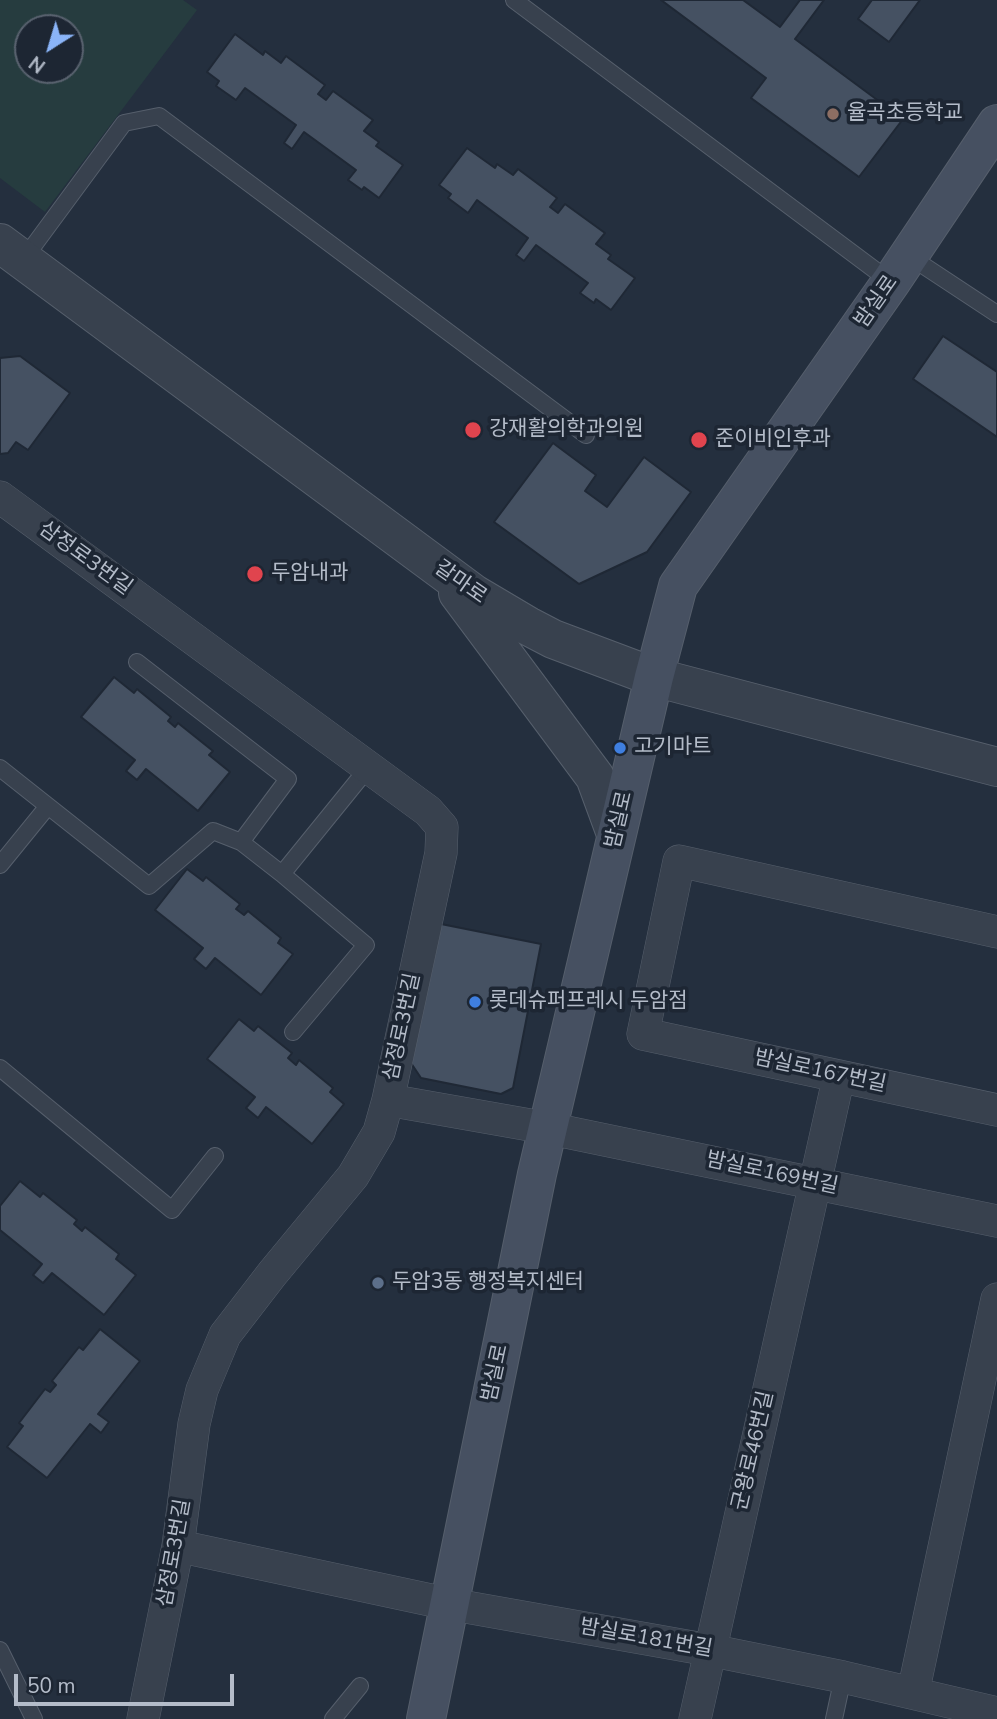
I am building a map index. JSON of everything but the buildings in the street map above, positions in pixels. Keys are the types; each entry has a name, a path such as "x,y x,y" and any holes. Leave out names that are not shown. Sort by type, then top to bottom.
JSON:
{"main road":[{"name":"밤실로","path":"426,1719 547,1128 678,586 900,269 997,124"}],"street":[{"name":"갈마로","path":"8,253 440,569 498,610 553,639 654,677 997,767"},
{"name":"삼정로3번길","path":"0,497 428,811 442,827 441,853 379,1132 353,1176 225,1335 202,1390 194,1424 178,1546 144,1719"},
{"path":"440,569 595,777 616,834"},
{"name":"밤실로167번길","path":"997,932 679,861 643,1034 997,1110"},
{"name":"군왕로46번길","path":"695,1719 839,1076"},
{"name":"밤실로169번길","path":"388,1100 547,1128 997,1221"},
{"path":"913,1693 997,1298"},
{"path":"178,1546 449,1604"},
{"name":"밤실로181번길","path":"449,1604 709,1650 843,1677 997,1713"}],"lane":[{"path":"514,0 900,269 997,314"},
{"path":"8,253 124,123 159,116 586,435"},
{"path":"136,662 288,779 241,842"},
{"path":"0,768 149,886 213,831 241,842 366,945 293,1032"},
{"path":"282,874 368,768"},
{"path":"0,865 48,806"},
{"path":"0,1068 172,1210 215,1156"},
{"path":"0,1650 34,1719"},
{"path":"834,1719 843,1677"},
{"path":"334,1719 360,1686"}],"green space":[{"path":"0,0 183,0 197,10 45,212 0,178"}],"place":[{"name":"율곡초등학교","path":"833,114"},
{"name":"강재활의학과의원","path":"473,430"},
{"name":"준이비인후과","path":"699,440"},
{"name":"두암내과","path":"255,574"},
{"name":"고기마트","path":"620,748"},
{"name":"롯데슈퍼프레시 두암점","path":"475,1002"},
{"name":"두암3동 행정복지센터","path":"378,1283"}]}
